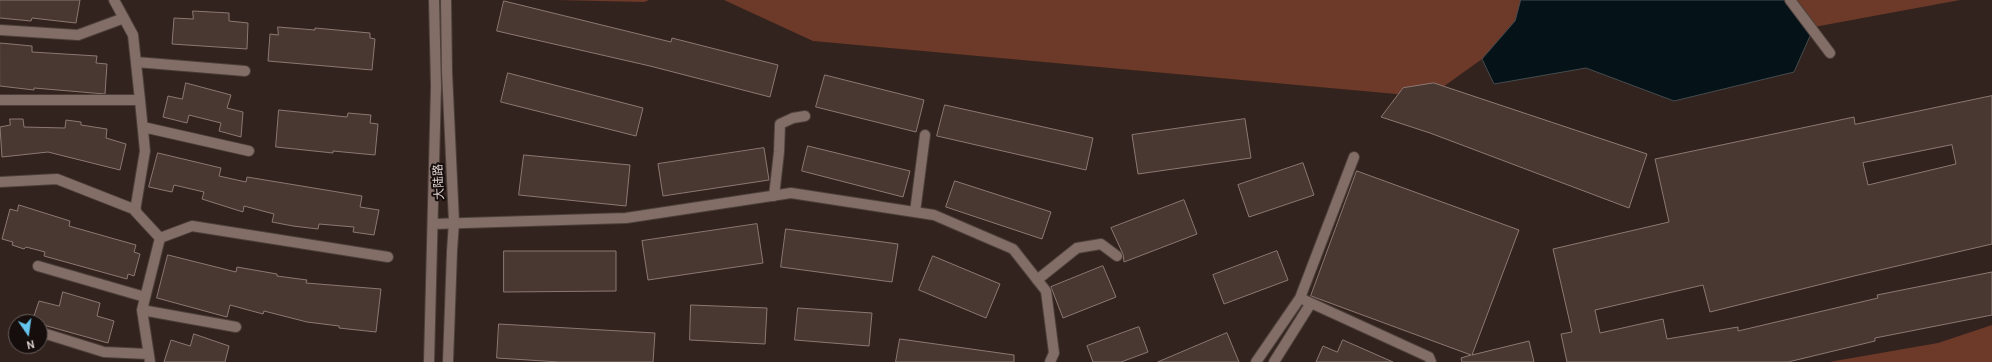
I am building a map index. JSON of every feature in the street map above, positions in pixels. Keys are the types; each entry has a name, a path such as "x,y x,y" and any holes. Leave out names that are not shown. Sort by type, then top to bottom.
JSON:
{"street":[{"path":"114,0 133,35 143,127 145,151 136,210"},
{"name":"大陆路","path":"429,362 436,86 434,0"},
{"name":"大陆路","path":"446,0 447,72 454,222 448,362"},
{"path":"1790,0 1830,53"},
{"path":"0,30 78,35 124,18"},
{"path":"136,62 244,71"},
{"path":"0,100 140,100"},
{"path":"774,196 780,152 780,124 793,118 805,116"},
{"path":"143,127 250,151"},
{"path":"915,212 925,135"},
{"path":"1256,362 1300,298 1354,157"},
{"path":"0,182 57,179 136,210 160,238"},
{"path":"433,224 454,222 626,218 791,193 934,215 1013,249 1046,291 1054,353 1050,362"},
{"path":"160,238 192,226 388,257"},
{"path":"48,334 104,352 149,358 142,310 160,238"},
{"path":"1037,280 1077,248 1101,244 1117,256"},
{"path":"38,266 145,297"},
{"path":"1300,298 1429,357 1431,362"},
{"path":"1274,362 1311,303"},
{"path":"142,310 236,327"}],"shaded area":[{"path":"556,0 649,0 644,2"},
{"path":"724,0 1521,0 1515,21 1482,59 1429,97 813,41"},
{"path":"1521,0 1784,0 1814,27 1794,72 1674,101 1586,68 1494,84 1482,59 1515,21"},
{"path":"1784,0 1960,0 1814,27"},
{"path":"1992,325 1992,362 1829,362 1938,343"}],"building":[{"path":"0,0 80,0 76,23 32,18 31,21 0,18"},
{"path":"504,1 671,42 672,38 778,65 770,97 650,66 497,31"},
{"path":"193,11 229,13 229,21 248,23 247,49 172,44 174,18 193,19"},
{"path":"278,27 315,30 315,28 370,33 370,38 375,39 372,70 268,61 270,34 278,35"},
{"path":"0,43 32,46 32,52 97,56 96,63 107,64 105,94 34,88 34,90 0,86"},
{"path":"508,73 643,108 636,136 501,102"},
{"path":"825,75 924,100 916,132 816,107"},
{"path":"186,83 231,95 227,108 243,112 241,137 219,131 221,123 189,115 187,123 163,117 168,96 182,99"},
{"path":"1434,83 1647,154 1629,208 1430,133 1381,117 1403,88"},
{"path":"1992,96 1992,244 1854,276 1710,312 1703,285 1595,310 1600,333 1663,319 1667,339 1738,327 1738,331 1878,298 1877,295 1992,272 1992,315 1875,338 1875,341 1788,362 1567,362 1561,334 1572,332 1553,249 1669,222 1655,159 1854,117 1855,124","holes":["1952,145 1956,164 1868,185 1863,163"]},
{"path":"945,105 1093,138 1086,170 937,136"},
{"path":"279,110 347,117 348,113 371,115 370,123 378,124 375,155 333,151 333,153 276,147"},
{"path":"10,119 23,119 24,127 65,128 66,120 81,122 81,125 107,129 106,138 126,144 120,170 48,152 2,157 0,127 10,125"},
{"path":"1245,119 1251,158 1138,174 1132,135"},
{"path":"808,146 910,171 903,197 802,171"},
{"path":"764,148 769,180 663,196 658,164"},
{"path":"158,153 221,168 219,176 246,182 247,177 362,196 360,207 379,210 374,235 353,232 354,227 319,224 318,229 272,222 274,214 244,206 243,212 202,199 204,192 174,185 172,192 149,187"},
{"path":"524,155 630,165 626,206 519,195"},
{"path":"1303,163 1314,195 1249,217 1238,185"},
{"path":"1357,171 1519,230 1472,355 1529,341 1534,362 1462,362 1461,358 1471,355 1311,296"},
{"path":"955,181 1051,212 1042,239 946,207"},
{"path":"1184,200 1197,234 1124,262 1123,254 1111,228"},
{"path":"19,205 70,221 69,226 136,245 134,252 140,254 134,276 128,274 127,279 44,256 45,252 26,247 24,249 12,245 13,242 2,239 10,209 17,211"},
{"path":"757,224 763,263 648,280 642,241"},
{"path":"786,229 898,244 892,282 781,267"},
{"path":"504,251 616,251 616,291 504,292"},
{"path":"1277,251 1288,280 1224,304 1213,275"},
{"path":"168,255 236,272 237,267 277,274 277,276 307,280 306,283 381,289 376,332 339,328 339,326 307,322 264,311 263,314 230,305 227,317 157,298"},
{"path":"933,256 1000,284 986,318 919,290"},
{"path":"1103,266 1116,297 1063,318 1051,287"},
{"path":"63,292 100,303 97,316 114,321 108,343 48,326 48,314 35,314 39,301 59,306"},
{"path":"691,305 767,308 765,344 690,340"},
{"path":"798,308 872,313 869,346 795,340"},
{"path":"499,324 655,333 653,362 559,362 497,358"},
{"path":"1139,327 1148,352 1121,362 1093,362 1087,346"},
{"path":"1227,333 1239,362 1158,362"},
{"path":"194,334 229,346 225,362 164,362 171,340 190,346"},
{"path":"900,339 1014,355 1014,362 896,362"},
{"path":"1343,340 1393,362 1316,362 1323,346 1337,352"}]}
